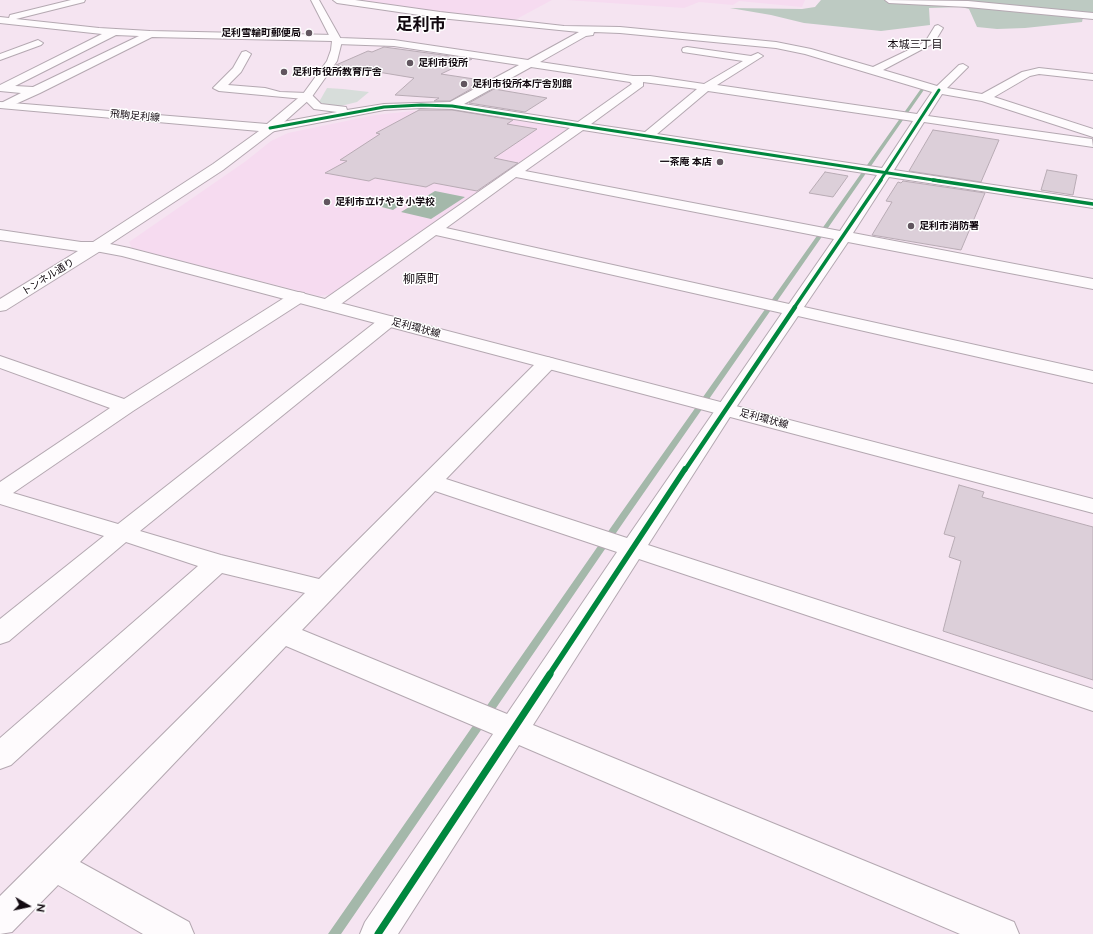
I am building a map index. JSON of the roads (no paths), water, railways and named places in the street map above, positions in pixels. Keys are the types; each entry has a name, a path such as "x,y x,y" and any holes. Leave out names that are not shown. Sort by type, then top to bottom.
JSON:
{"street":[{"path":"1,22 81,0"},
{"path":"96,247 218,167 270,128 307,96 332,61 336,50 336,40 315,0"},
{"path":"337,0 440,15 564,29 640,32 776,45 807,51 939,90 984,98 1093,133"},
{"path":"889,0 968,4 1093,16"},
{"path":"1,22 150,34 394,43 528,64 633,79 706,87 1093,143"},
{"path":"873,71 924,46 931,41 938,28"},
{"path":"36,91 2,88 114,32"},
{"path":"452,106 584,33 640,32"},
{"path":"4,106 150,34"},
{"path":"579,36 616,40"},
{"path":"0,58 38,43"},
{"path":"647,136 706,87 776,45"},
{"path":"677,48 753,59"},
{"path":"246,54 237,70 219,88 265,91 280,95 307,96 316,105 322,108 374,109"},
{"path":"378,934 635,548 725,409 844,236 920,118 939,90 963,67"},
{"path":"984,98 1026,74 1039,71 1093,77"},
{"path":"328,305 583,126 639,84 633,79"},
{"path":"374,109 373,105 379,96"},
{"path":"270,128 374,109 416,105 452,106 1093,204"},
{"name":"飛駒足利線","path":"4,106 270,128"},
{"path":"515,173 1093,284"},
{"path":"433,230 1093,378"},
{"name":"足利環状線","path":"1,236 123,251 1093,506"},
{"name":"トンネル通り","path":"0,306 96,247"},
{"path":"0,492 126,407 298,297"},
{"path":"0,634 122,533 388,321"},
{"path":"0,362 126,407"},
{"path":"0,920 548,362"},
{"path":"431,482 1093,700"},
{"path":"0,497 217,563 325,588"},
{"path":"5,745 217,563"},
{"path":"282,633 1001,934"},
{"path":"54,865 176,934"}],"waterway":[{"path":"334,934 624,515 926,84"}],"place":[{"name":"足利雪輪町郵便局","path":"309,33"},
{"name":"足利市役所","path":"410,63"},
{"name":"足利市役所教育庁舎","path":"284,72"},
{"name":"足利市役所本庁舎別館","path":"464,84"},
{"name":"一茶庵 本店","path":"720,162"},
{"name":"足利市立けやき小学校","path":"327,202"},
{"name":"足利市消防署","path":"911,226"}],"district":[{"name":"足利市","path":"421,25"},
{"name":"本城三丁目","path":"915,45"},
{"name":"柳原町","path":"421,279"}]}
